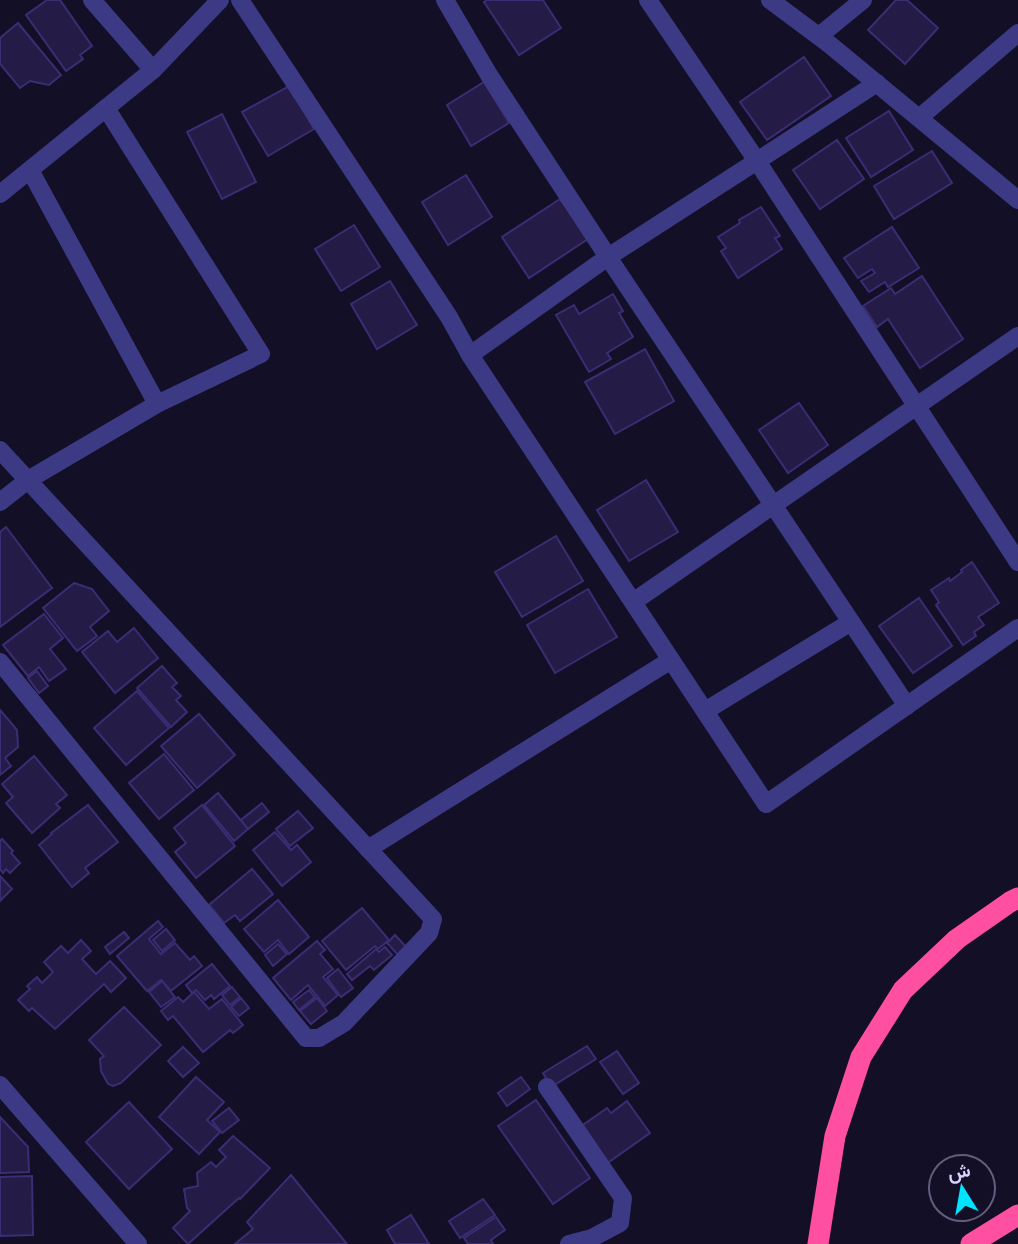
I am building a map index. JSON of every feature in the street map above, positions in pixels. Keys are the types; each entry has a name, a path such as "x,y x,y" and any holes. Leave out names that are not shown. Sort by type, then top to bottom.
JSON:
{"highway":[{"path":"818,1244 835,1136 861,1057 903,990 957,939 1018,898"},
{"path":"971,1244 1018,1215"}],"street":[{"path":"92,0 153,70"},
{"path":"0,194 153,70 220,0"},
{"path":"240,0 766,804 1018,628"},
{"path":"445,0 489,75 608,257 907,706"},
{"path":"648,0 757,161 1018,562"},
{"path":"770,0 819,36 1016,196"},
{"path":"819,36 863,0"},
{"path":"919,118 1018,33"},
{"path":"470,355 608,257 877,83"},
{"path":"0,502 28,480 157,404 261,354 106,108"},
{"path":"30,170 157,404"},
{"path":"633,602 1018,336"},
{"path":"0,450 433,919 429,933 344,1023 319,1038 306,1038 0,662"},
{"path":"705,711 850,622"},
{"path":"368,849 671,660"},
{"path":"547,1087 623,1198 620,1223 592,1238 569,1244"},
{"path":"2,1090 138,1244"}],"building":[{"path":"47,0 60,0 92,46 80,55 83,59 66,71 26,15"},
{"path":"543,0 561,28 519,55 484,2"},
{"path":"896,0 907,0 938,28 905,64 868,30"},
{"path":"18,23 61,75 49,85 30,81 20,88 0,64 0,38"},
{"path":"804,57 831,96 767,140 740,102"},
{"path":"484,82 509,123 471,146 447,105"},
{"path":"289,86 314,129 268,156 242,112"},
{"path":"889,111 913,150 871,177 846,138"},
{"path":"222,114 256,182 222,199 187,132"},
{"path":"837,140 864,179 820,209 793,170"},
{"path":"932,151 952,183 894,219 874,186"},
{"path":"466,175 492,217 448,245 422,202"},
{"path":"560,199 588,239 529,278 502,237"},
{"path":"761,207 780,236 775,238 782,249 738,278 721,251 726,248 718,237"},
{"path":"354,225 380,267 341,291 315,249"},
{"path":"892,227 919,268 888,287 885,282 869,292 861,281 875,273 872,269 858,278 844,258"},
{"path":"922,276 963,339 920,368 888,319 877,327 863,306 891,288 895,294"},
{"path":"390,281 417,325 377,349 351,304"},
{"path":"613,294 623,311 619,313 633,337 607,353 611,359 589,372 556,315 574,305 579,314"},
{"path":"645,349 674,401 615,434 585,382"},
{"path":"799,403 828,445 788,473 759,430"},
{"path":"646,480 678,532 629,561 597,510"},
{"path":"6,527 52,588 0,627 0,532"},
{"path":"556,536 583,581 522,617 495,572"},
{"path":"972,562 999,603 978,617 984,625 974,632 976,636 963,645 936,605 939,602 931,590 949,578 950,581"},
{"path":"74,583 92,589 109,611 90,627 97,636 77,651 43,608"},
{"path":"588,589 617,637 555,673 527,625"},
{"path":"919,598 952,646 913,673 879,626"},
{"path":"44,614 63,638 50,649 66,669 49,681 39,667 28,676 3,645"},
{"path":"134,628 158,658 115,693 82,652 108,631 117,642"},
{"path":"162,666 177,683 172,687 181,696 176,700 187,712 171,727 137,688"},
{"path":"37,671 48,686 39,693 28,678"},
{"path":"137,691 169,728 126,765 94,728"},
{"path":"0,710 17,730 18,747 5,758 11,766 0,775"},
{"path":"199,714 235,755 197,788 161,746"},
{"path":"164,754 194,790 159,819 129,783"},
{"path":"34,756 67,795 56,804 60,808 32,833 6,803 13,797 2,784"},
{"path":"218,793 248,829 234,841 204,805"},
{"path":"262,803 269,812 248,829 241,820"},
{"path":"88,805 118,842 85,868 89,873 72,887 39,845"},
{"path":"202,805 235,846 196,878 175,852 186,843 174,828"},
{"path":"298,811 313,828 290,846 276,829"},
{"path":"275,832 291,850 297,845 311,862 282,886 253,850"},
{"path":"2,839 20,863 10,873 6,869 3,873 0,869"},
{"path":"252,869 273,894 240,921 235,915 224,923 209,905"},
{"path":"0,876 12,889 0,901"},
{"path":"278,900 309,937 289,954 278,940 264,952 244,929"},
{"path":"362,908 389,940 378,949 375,946 346,970 322,941"},
{"path":"158,921 163,927 149,939 161,954 175,943 190,960 194,956 202,966 171,991 161,980 147,991 117,956"},
{"path":"166,929 175,940 162,951 153,940"},
{"path":"124,932 129,938 110,954 105,947"},
{"path":"395,935 408,949 400,957 387,943"},
{"path":"81,940 91,951 82,959 96,974 110,961 126,978 111,992 104,984 55,1029 32,1008 29,1011 18,1000 30,989 27,986 37,977 42,983 53,972 44,962 61,946 68,953"},
{"path":"317,941 325,950 320,954 333,969 323,977 338,995 325,1006 308,985 291,1000 273,978"},
{"path":"278,944 287,954 273,966 265,955"},
{"path":"385,947 392,955 374,970 370,966 352,980 347,974 376,949 379,952"},
{"path":"212,964 230,986 214,999 211,995 205,1000 196,990 192,993 186,985"},
{"path":"338,969 353,988 341,997 327,978"},
{"path":"162,981 175,997 161,1007 149,992"},
{"path":"232,987 240,997 230,1005 222,995"},
{"path":"309,990 315,997 299,1010 293,1002"},
{"path":"194,992 209,1009 222,999 243,1025 233,1033 230,1030 203,1052 173,1016 168,1020 161,1011 178,997 183,1002"},
{"path":"241,998 249,1008 239,1016 231,1007"},
{"path":"317,998 327,1011 311,1024 300,1011"},
{"path":"124,1007 161,1045 121,1083 113,1086 108,1084 101,1071 100,1059 104,1056 89,1040"},
{"path":"587,1046 596,1059 551,1087 543,1073"},
{"path":"183,1047 199,1063 183,1077 168,1061"},
{"path":"617,1051 639,1083 623,1094 600,1062"},
{"path":"196,1077 224,1102 207,1120 220,1132 199,1154 159,1117"},
{"path":"521,1077 530,1089 507,1106 498,1093"},
{"path":"536,1100 590,1178 553,1204 498,1126"},
{"path":"627,1101 650,1133 606,1164 580,1127 607,1108 611,1113"},
{"path":"129,1102 172,1149 129,1189 86,1142"},
{"path":"229,1108 239,1120 222,1133 212,1121"},
{"path":"0,1117 28,1147 29,1172 0,1173"},
{"path":"233,1136 270,1168 240,1199 188,1244 173,1228 190,1211 187,1208 184,1189 198,1186 197,1173 211,1162 216,1167 226,1157 219,1150"},
{"path":"291,1175 347,1244 235,1244 253,1229 247,1222"},
{"path":"32,1176 33,1235 0,1236 0,1177"},
{"path":"483,1199 495,1215 460,1238 449,1221"},
{"path":"411,1215 429,1244 395,1244 387,1230"},
{"path":"496,1217 505,1230 491,1240 493,1244 468,1244 464,1238"}]}
